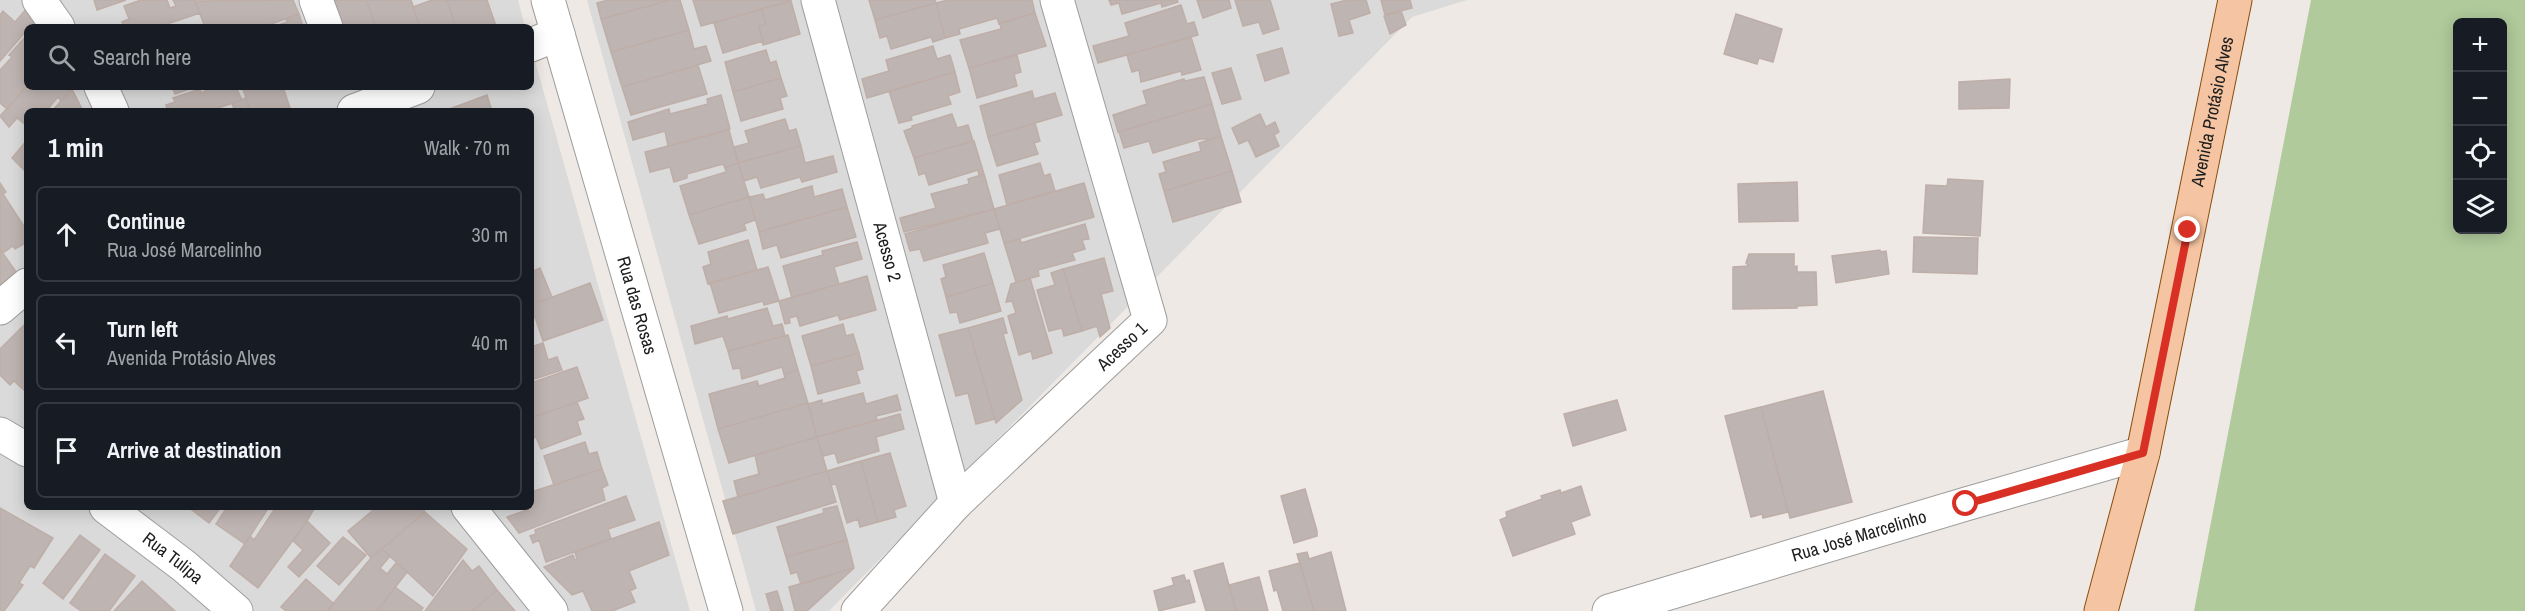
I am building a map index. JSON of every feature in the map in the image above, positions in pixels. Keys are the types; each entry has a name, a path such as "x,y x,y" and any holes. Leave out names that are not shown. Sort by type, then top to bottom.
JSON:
{"main road":[{"name":"Avenida Protásio Alves","path":"2101,611 2143,453 2235,0"}],"street":[{"path":"39,0 56,24"},
{"path":"316,0 325,24"},
{"name":"Rua das Rosas","path":"548,0 545,39 726,611"},
{"name":"Acesso 2","path":"818,0 956,503"},
{"name":"Acesso 1","path":"858,611 956,503 1150,320 1057,0"},
{"path":"102,90 111,108"},
{"path":"349,90 355,108"},
{"path":"364,108 410,90"},
{"path":"0,308 24,288"},
{"path":"0,434 24,448"},
{"name":"Rua José Marcelinho","path":"1609,611 2143,453"},
{"name":"Rua Tulipa","path":"110,510 184,566 236,611"},
{"path":"470,510 552,611"}],"shaded area":[{"path":"0,0 518,0 524,24 24,24 24,90 534,90 534,58 690,611 0,611"},
{"path":"587,0 1467,0 1412,17 829,611 756,611"}],"green space":[{"path":"2311,0 2525,0 2525,611 2194,611"}],"building":[{"path":"94,0 126,0 97,10"},
{"path":"141,0 167,0 170,8 176,6 173,0 195,0 200,13 167,24 123,24 122,22 129,19 124,6"},
{"path":"293,0 299,14 271,24 204,24 195,1"},
{"path":"328,0 366,0 375,24 337,24"},
{"path":"366,0 411,0 419,24 375,24"},
{"path":"432,0 447,0 455,24 419,24 413,7"},
{"path":"447,0 487,0 495,24 455,24"},
{"path":"608,0 670,0 601,19 597,3"},
{"path":"670,0 680,0 689,30 611,52 601,19"},
{"path":"693,0 791,0 791,1 701,26"},
{"path":"869,0 935,0 936,3 875,20"},
{"path":"948,0 1032,0 1035,13 999,24 997,18 959,29 960,34 945,38 936,3"},
{"path":"1109,0 1177,0 1178,2 1162,7 1161,3 1122,14 1119,3 1111,5"},
{"path":"1197,0 1229,0 1231,8 1203,18"},
{"path":"1235,0 1270,0 1279,29 1263,34 1259,22 1243,26"},
{"path":"1347,0 1366,0 1370,13 1349,20 1353,33 1339,36 1331,4"},
{"path":"1381,0 1410,0 1412,8 1385,15"},
{"path":"791,1 800,34 763,45 759,26 766,24 761,9"},
{"path":"936,3 945,38 933,42 931,37 891,49 887,36 880,38 875,20"},
{"path":"1181,5 1187,24 1194,22 1198,35 1098,63 1093,46 1129,36 1125,23"},
{"path":"28,7 35,21 32,24 24,24 24,33 0,61 0,15 3,11 15,22"},
{"path":"761,9 766,24 759,26 763,41 723,53 714,23"},
{"path":"1401,11 1406,25 1390,34 1384,16"},
{"path":"1035,13 1046,46 969,68 960,40 1001,29 1000,23"},
{"path":"299,14 302,24 281,24 287,22 286,19"},
{"path":"1736,14 1782,29 1773,62 1759,58 1757,64 1724,54"},
{"path":"689,30 694,49 706,46 711,61 622,87 611,52"},
{"path":"1191,37 1201,70 1182,75 1181,71 1141,82 1139,70 1132,72 1127,55"},
{"path":"24,38 24,89 7,109 0,103 0,70 12,57 9,55"},
{"path":"933,46 937,59 950,55 955,72 867,98 862,79 889,71 886,60"},
{"path":"1282,48 1289,73 1265,81 1257,55"},
{"path":"766,50 770,63 776,61 781,78 733,92 725,62"},
{"path":"1017,55 1021,72 1014,74 1017,86 977,98 969,68"},
{"path":"698,65 707,94 631,115 622,87"},
{"path":"1231,68 1241,99 1222,104 1212,73"},
{"path":"955,72 960,92 948,96 951,104 911,116 912,120 899,123 889,91"},
{"path":"1204,77 1212,104 1118,132 1113,115 1147,104 1143,91 1184,79 1185,81"},
{"path":"781,78 787,96 780,98 783,109 741,121 733,92"},
{"path":"2010,79 2009,108 1959,109 1959,82"},
{"path":"24,89 71,90 61,101 58,97 49,108 24,108 24,124 17,118 9,127 0,116"},
{"path":"72,90 82,108 55,108"},
{"path":"173,90 186,90 175,94"},
{"path":"197,90 200,90 201,93 208,90 237,90 242,100 218,108 167,108 166,105 175,102 173,98"},
{"path":"243,90 284,90 290,108 250,108"},
{"path":"1032,91 1034,99 1055,93 1062,115 988,137 980,106"},
{"path":"487,95 491,108 452,108"},
{"path":"721,95 730,129 668,146 665,131 633,140 628,122 669,109 670,114 708,104 707,99"},
{"path":"245,98 249,108 234,108 232,104"},
{"path":"1212,104 1221,136 1207,141 1208,139 1200,139 1153,153 1149,141 1124,148 1119,132"},
{"path":"952,114 957,128 968,125 973,141 914,158 904,131 912,126"},
{"path":"1260,114 1266,127 1275,122 1279,132 1274,135 1279,146 1256,157 1248,140 1239,144 1232,128"},
{"path":"785,119 789,131 796,129 801,146 738,163 734,147 749,143 745,131"},
{"path":"1035,123 1040,141 1034,143 1038,154 997,166 988,137"},
{"path":"729,130 738,163 725,168 723,164 687,174 687,178 674,182 670,167 650,172 645,152"},
{"path":"1221,136 1232,171 1164,191 1159,174 1166,172 1163,162 1201,151 1199,143"},
{"path":"974,141 984,174 979,176 978,170 929,185 925,173 919,175 914,158"},
{"path":"24,144 24,170 12,158"},
{"path":"801,146 805,163 833,156 837,172 802,182 800,177 761,188 757,177 744,181 738,163"},
{"path":"738,163 749,197 689,215 680,186 726,172 725,168"},
{"path":"1040,163 1044,176 1050,174 1055,191 1007,205 999,175"},
{"path":"1232,171 1241,202 1173,222 1164,191"},
{"path":"984,174 994,209 904,232 900,218 936,208 931,194 969,184 968,179"},
{"path":"1948,179 1983,181 1980,236 1923,233 1926,185 1947,186"},
{"path":"1797,182 1798,221 1739,222 1738,184"},
{"path":"0,183 6,192 3,194 24,226 24,244 15,249 13,246 3,253 0,249"},
{"path":"1084,183 1094,217 1004,243 994,209"},
{"path":"812,186 814,197 842,189 847,207 759,232 749,197 763,194 765,200"},
{"path":"749,197 755,220 744,224 746,230 699,244 689,215"},
{"path":"847,207 856,237 781,258 777,245 763,249 759,232"},
{"path":"994,209 1000,229 985,233 988,243 924,261 920,249 910,251 905,234"},
{"path":"1085,224 1089,239 1082,240 1085,249 1072,253 1075,260 1038,270 1039,276 1016,282 1004,243 1020,239 1021,243"},
{"path":"1914,237 1978,238 1977,274 1913,272"},
{"path":"748,240 757,270 708,284 703,267 711,264 708,252"},
{"path":"857,242 862,259 834,267 839,284 792,298 783,266 823,255 822,251"},
{"path":"0,249 16,272 0,286"},
{"path":"1880,250 1880,252 1886,251 1889,274 1836,283 1832,256"},
{"path":"984,253 993,283 946,297 941,279 946,277 943,265"},
{"path":"1749,254 1794,254 1794,267 1797,266 1797,272 1816,272 1817,305 1797,306 1797,308 1733,309 1733,267 1749,266 1746,263"},
{"path":"1104,258 1113,291 1101,294 1110,328 1100,337 1097,326 1082,331 1063,269"},
{"path":"768,267 779,301 764,305 763,301 719,313 710,283"},
{"path":"540,268 552,297 534,304 534,271"},
{"path":"1063,269 1082,331 1064,336 1062,328 1049,331 1037,290 1055,285 1051,273"},
{"path":"867,276 876,310 840,320 838,315 800,326 797,316 789,318 790,323 785,324 779,301"},
{"path":"1030,278 1052,353 1033,359 1031,351 1019,355 1008,316 1016,313 1012,301 1006,302 1011,284"},
{"path":"590,283 603,320 543,341 534,317 534,304"},
{"path":"993,283 1001,311 960,323 957,312 950,313 946,297"},
{"path":"767,308 773,326 782,324 785,336 728,351 723,336 695,344 691,326"},
{"path":"1003,318 1007,333 1003,334 1022,400 996,423 968,328"},
{"path":"843,324 846,336 853,334 859,353 811,366 802,336"},
{"path":"24,325 24,390 14,381 10,385 0,375 0,349"},
{"path":"968,328 995,419 976,424 968,393 956,396 939,335"},
{"path":"788,335 798,370 784,374 782,367 742,379 740,368 733,369 728,351"},
{"path":"543,343 548,360 557,357 562,370 534,379 534,346"},
{"path":"859,353 863,369 856,371 860,383 818,394 811,366"},
{"path":"577,367 588,398 534,417 534,382"},
{"path":"798,370 808,403 718,429 709,394 757,381 759,386 785,378 784,374"},
{"path":"1823,391 1852,502 1790,518 1761,407"},
{"path":"863,393 866,404 897,395 901,410 876,416 877,420 817,437 808,404 822,400 822,404"},
{"path":"1617,400 1626,430 1573,446 1564,414"},
{"path":"577,402 584,419 577,421 581,434 541,449 536,437 534,438 534,417"},
{"path":"808,403 817,437 729,463 718,429"},
{"path":"1761,407 1788,512 1763,518 1762,514 1751,517 1725,416"},
{"path":"900,414 904,429 876,437 879,451 838,463 835,453 823,456 817,437"},
{"path":"817,437 827,471 738,497 734,481 759,474 755,455"},
{"path":"585,442 589,454 597,452 602,469 554,485 544,456"},
{"path":"890,453 906,506 894,510 896,517 878,522 861,461"},
{"path":"861,461 878,522 860,527 858,519 847,523 836,484 831,485 827,471"},
{"path":"602,469 608,485 602,488 605,500 519,533 507,517 534,510 534,491"},
{"path":"827,471 836,502 733,534 723,501"},
{"path":"1581,486 1590,515 1571,522 1575,534 1513,556 1500,520 1507,517 1506,512 1542,499 1541,496 1560,490 1561,493"},
{"path":"1305,489 1317,536 1294,543 1281,496"},
{"path":"626,496 635,520 608,529 611,539 546,562 539,540 533,543 530,536 536,534 535,530"},
{"path":"837,506 847,540 786,557 777,527 824,513 823,509"},
{"path":"0,508 53,538 34,568 30,566 19,583 23,585 4,611 0,611"},
{"path":"192,510 219,510 209,523"},
{"path":"225,510 267,510 245,544 216,524"},
{"path":"274,510 313,510 258,588 230,566 250,536 254,540"},
{"path":"373,510 423,510 425,512 371,558 348,531"},
{"path":"425,512 467,549 433,596 382,549"},
{"path":"307,521 330,543 299,577 288,567 303,550 293,541"},
{"path":"659,522 669,555 629,571 636,588 630,591 635,602 612,611 592,611 583,591 572,595 544,567 573,555 575,560 577,559 575,552"},
{"path":"80,535 100,550 63,599 43,583"},
{"path":"343,537 366,555 339,585 317,566"},
{"path":"847,540 854,568 801,584 797,572 791,574 786,557"},
{"path":"382,549 390,556 380,568 387,574 396,563 407,572 377,611 327,611 371,558"},
{"path":"1307,552 1309,559 1331,552 1346,611 1314,611 1297,554"},
{"path":"105,554 135,576 109,611 81,611 70,603"},
{"path":"463,560 472,571 479,566 497,590 472,611 425,611"},
{"path":"1223,563 1236,611 1206,611 1194,571"},
{"path":"1300,563 1314,611 1283,611 1277,590 1274,591 1269,571"},
{"path":"854,568 807,611 795,611 789,587"},
{"path":"1184,575 1186,581 1189,580 1195,602 1159,611 1154,591 1174,585 1172,578"},
{"path":"1259,577 1268,611 1236,611 1229,585"},
{"path":"306,579 334,604 327,611 286,611 281,607"},
{"path":"142,581 175,611 114,611"},
{"path":"395,587 423,608 421,611 377,611"},
{"path":"497,590 515,611 472,611"},
{"path":"777,591 783,610 771,611 766,594"}],"route":[{"path":"1966,504 2143,453 2188,230"}]}
